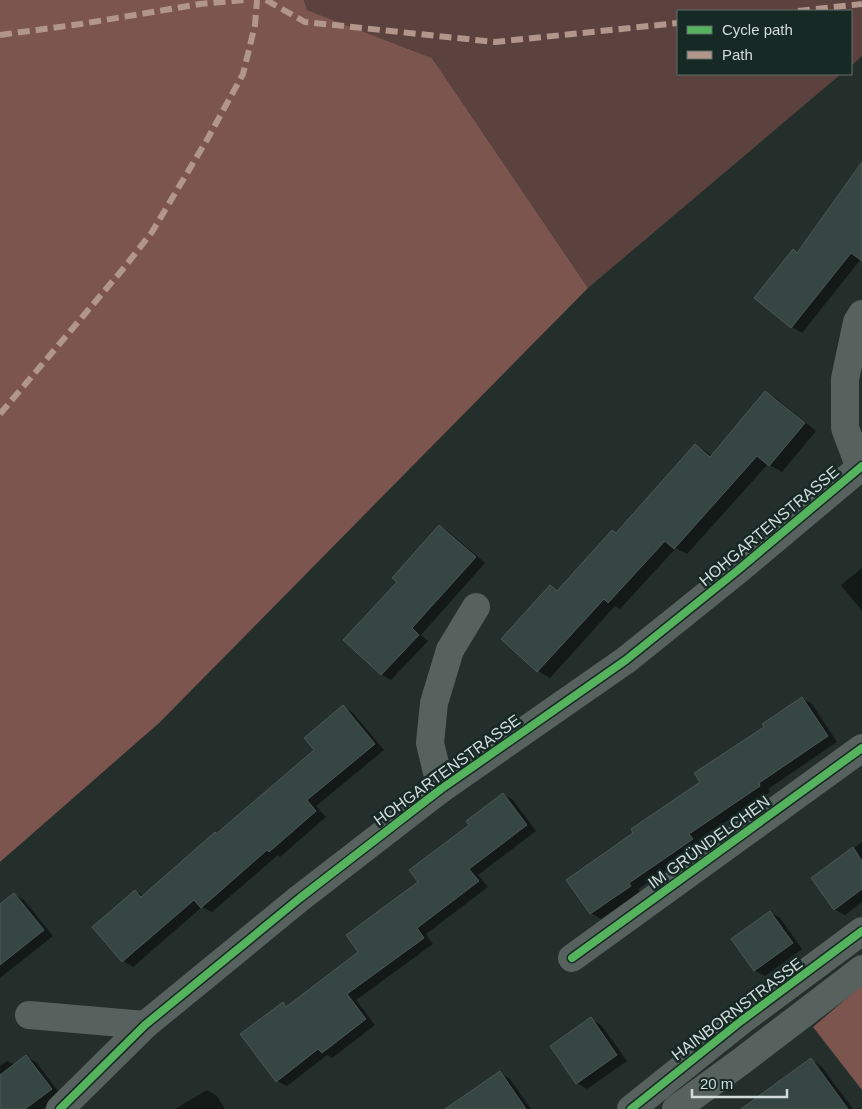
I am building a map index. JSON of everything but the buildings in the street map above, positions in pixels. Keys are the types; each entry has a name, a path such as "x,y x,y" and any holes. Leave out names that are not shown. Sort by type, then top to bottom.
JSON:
{"street":[{"name":"HOHGARTENSTRASSE","path":"60,1109 146,1025 300,898 441,789 626,660 738,570 861,467 845,428 845,379 857,322 862,314"},
{"name":"HOHGARTENSTRASSE","path":"441,789 430,743 434,703 450,650 476,607"},
{"name":"IM GRÜNDELCHEN","path":"572,958 862,748"},
{"name":"HAINBORNSTRASSE","path":"631,1109 741,1021 862,932"},
{"path":"676,1109 862,969"},
{"path":"29,1015 146,1025"}],"shaded area":[{"path":"0,0 304,0 307,10 432,58 588,288 159,723 0,862"},
{"path":"304,0 862,0 862,56 852,65 852,10 677,10 677,75 840,75 588,288 432,58 307,10"},
{"path":"862,985 862,1090 813,1027"}],"marked path":[{"path":"0,35 81,24 200,4 244,0"},
{"path":"0,414 152,232 208,138 243,74 255,25 257,0"},
{"path":"266,0 305,22 495,42 677,23"},
{"path":"807,10 862,4"}],"cycle path":[{"path":"60,1109 145,1025 300,898 441,789 626,660 738,570 862,466"},
{"path":"572,958 862,748"},
{"path":"631,1109 741,1021 862,931"}]}
